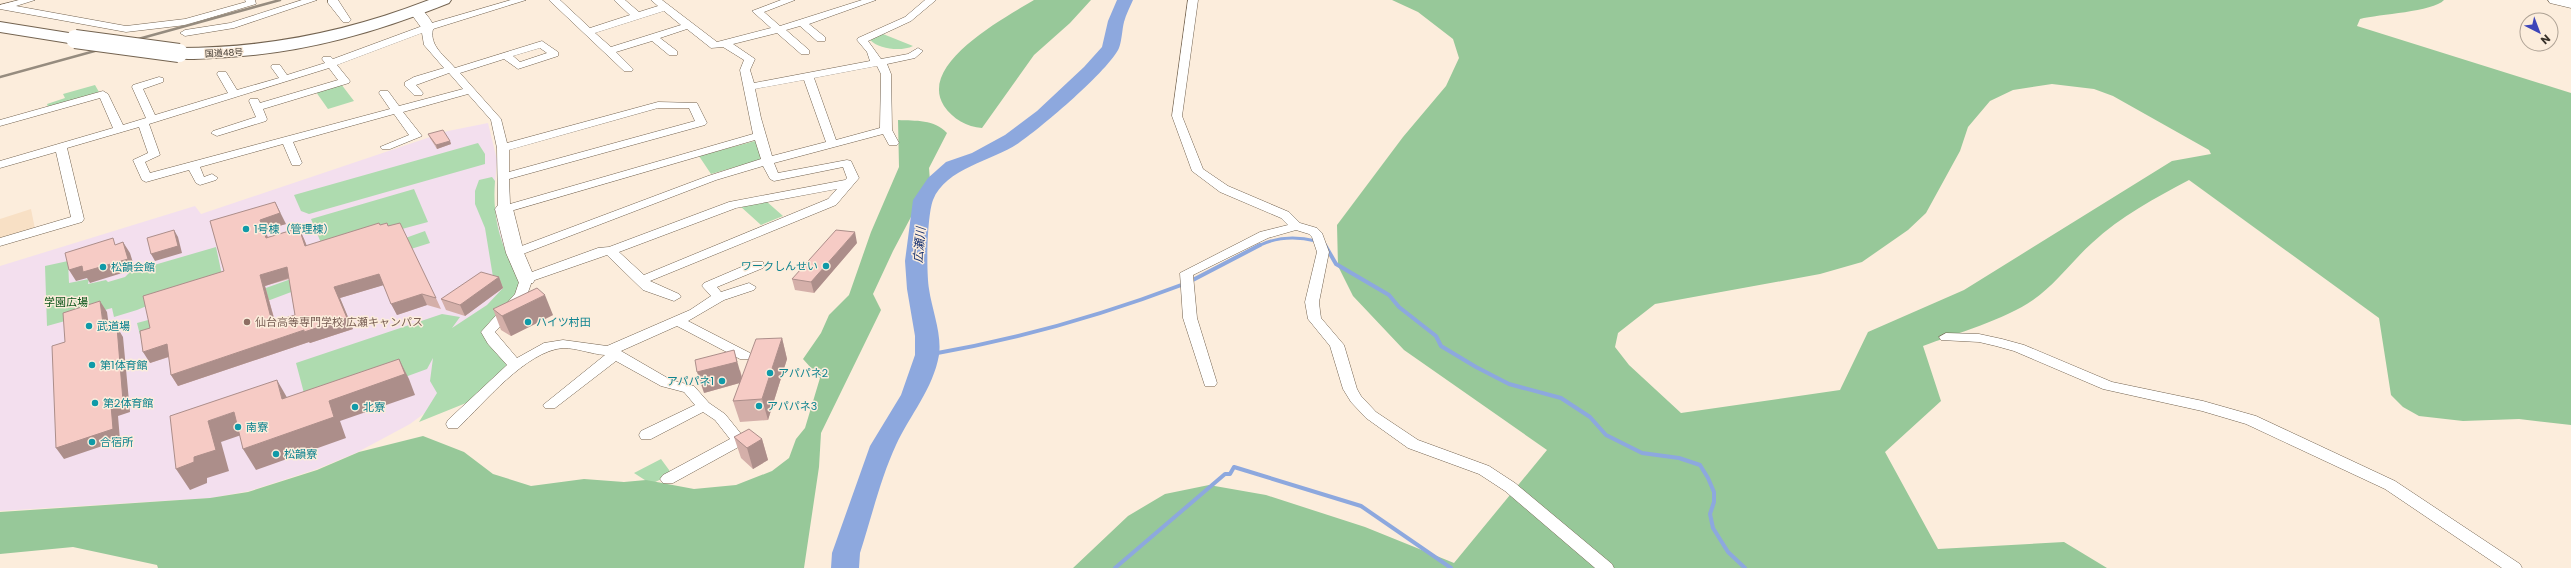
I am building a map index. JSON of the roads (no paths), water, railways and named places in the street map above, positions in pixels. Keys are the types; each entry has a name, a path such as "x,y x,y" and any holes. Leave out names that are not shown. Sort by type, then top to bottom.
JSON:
{"highway":[{"name":"国道48号","path":"0,27 179,53 239,52 291,46 344,35 416,11 443,0"}],"street":[{"path":"2,8 30,0"},
{"path":"2,8 126,29 186,22 251,4 250,0"},
{"path":"185,33 231,26 312,0"},
{"path":"333,0 333,3 346,20"},
{"path":"0,165 285,79 428,27 521,0"},
{"path":"556,0 628,69"},
{"path":"619,0 638,16"},
{"path":"656,0 715,46 802,23 871,0"},
{"path":"790,0 757,11 805,52"},
{"path":"893,143 886,130 887,83 881,63 873,58 872,51 862,40 908,19 931,0"},
{"path":"1193,0 1177,116 1198,171 1224,189 1284,215 1296,226 1313,231 1321,240 1322,263 1312,302 1313,311 1315,319 1337,345 1350,389 1356,399 1371,415 1402,438 1438,454 1484,470 1510,487 1606,568"},
{"path":"2555,0 2571,4"},
{"path":"588,32 665,7"},
{"path":"416,11 428,27 428,44 471,90 484,109 496,119 503,148 504,209 515,253 526,279 521,296 488,332 493,341 516,366"},
{"path":"802,23 821,39"},
{"path":"610,51 684,27"},
{"path":"653,37 674,53"},
{"path":"642,280 832,202 853,178 847,163 774,177 767,161 761,135 750,102 750,87 745,70 750,59 725,44"},
{"path":"750,87 881,63 911,56 918,51"},
{"path":"418,93 409,84 418,79 505,55"},
{"path":"257,107 346,81 329,62"},
{"path":"276,68 285,79"},
{"path":"222,74 234,94"},
{"path":"808,76 832,144"},
{"path":"159,80 136,87 147,121 154,155 140,160 147,181 193,165 287,141 471,90"},
{"path":"217,133 262,118 249,90"},
{"path":"384,93 416,136 386,147"},
{"path":"0,123 103,94 119,130"},
{"path":"503,148 658,105 693,105 701,122 504,177"},
{"path":"515,253 712,178 767,161 886,130"},
{"path":"504,209 761,135"},
{"path":"287,141 296,163"},
{"path":"0,242 78,219 61,147"},
{"path":"193,165 200,182 212,178"},
{"path":"526,279 602,251 610,251 733,205 849,183"},
{"path":"1210,383 1190,318 1186,273 1264,235 1296,226"},
{"path":"610,251 648,287 674,297"},
{"path":"719,297 709,286 758,265"},
{"path":"550,405 612,352 695,313 719,297 749,287"},
{"path":"676,321 745,356"},
{"path":"1946,337 1979,338 1997,342 2019,348 2108,386 2203,406 2251,420 2390,485 2514,568"},
{"path":"453,424 516,366 539,349 562,343 599,351 612,352 666,383 689,389 704,406 720,417 739,440 668,479"},
{"path":"646,435 704,406"}],"waterway":[{"name":"広瀬川","path":"845,568 846,553 883,446 913,395 927,355 927,336 918,289 916,261 923,200 935,182 953,166 979,157 1012,139 1044,115 1090,71 1110,48 1116,21 1125,0"},
{"path":"1258,246 1286,238 1301,238 1316,241"},
{"path":"1325,245 1336,264 1389,295 1399,307 1436,336 1441,346 1476,367 1509,384 1561,398 1590,417 1606,435 1642,453 1679,458 1700,465 1714,492 1714,502 1710,514 1713,528 1728,552 1745,568"},
{"path":"1189,282 1258,246"},
{"path":"927,355 992,342 1057,326 1089,317 1184,284"},
{"path":"1115,568 1225,474 1230,474 1234,467 1361,506 1451,568"}],"railway":[{"path":"0,77 280,0"}],"place":[{"name":"1号棟（管理棟）","path":"246,229"},
{"name":"ワークしんせい","path":"826,266"},
{"name":"松韻会館","path":"103,267"},
{"name":"仙台高等専門学校 広瀬キャンパス","path":"247,322"},
{"name":"ハイツ村田","path":"528,322"},
{"name":"武道場","path":"89,326"},
{"name":"第1体育館","path":"92,365"},
{"name":"アパパネ2","path":"770,373"},
{"name":"アパパネ1","path":"722,381"},
{"name":"第2体育館","path":"95,403"},
{"name":"アパパネ3","path":"759,406"},
{"name":"北寮","path":"355,407"},
{"name":"南寮","path":"238,427"},
{"name":"合宿所","path":"92,442"},
{"name":"松韻寮","path":"276,454"}],"park label":[{"name":"学園広場","path":"66,302"}]}
